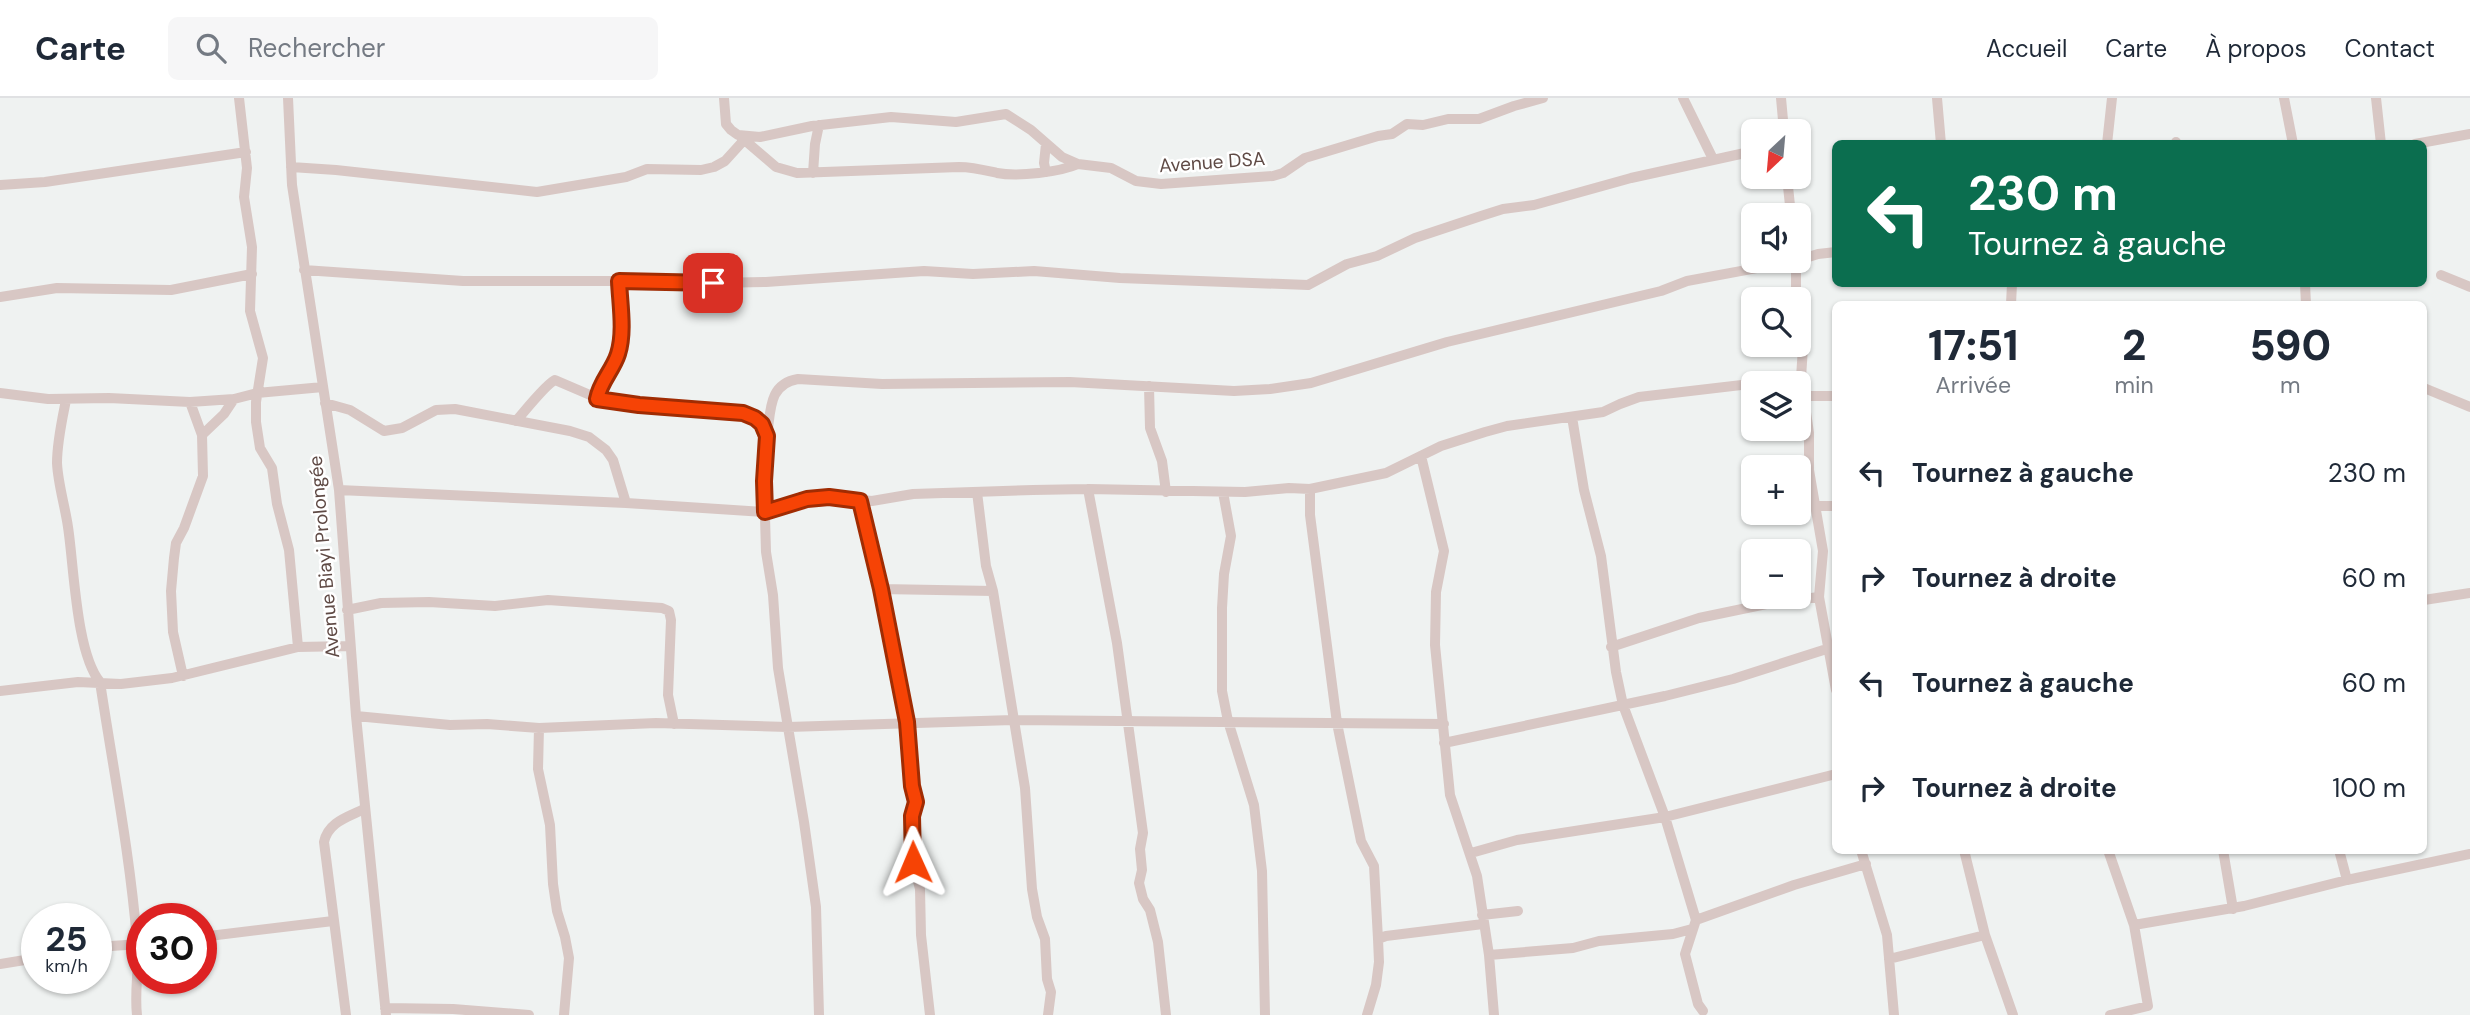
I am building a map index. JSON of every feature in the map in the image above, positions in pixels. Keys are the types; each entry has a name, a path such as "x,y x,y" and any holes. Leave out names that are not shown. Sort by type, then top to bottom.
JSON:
{"street":[{"path":"239,98 247,168 245,215 251,233 250,312 263,358 257,393 256,422 260,448 272,468 277,505 289,550 298,647"},
{"name":"Avenue Biayi Prolongée","path":"288,98 291,167 304,270 339,490 364,809 373,870 385,1012"},
{"path":"724,98 726,124 776,167 797,173 960,167 998,173 1046,172 1065,170 1079,164"},
{"name":"Avenue DSA","path":"741,137 760,137 819,125 891,117 956,122 1006,114 1031,130 1062,157 1079,164 1111,168 1136,181 1147,183 1262,178 1283,173 1305,158 1392,134 1407,124 1423,125 1448,119 1479,119 1543,98"},
{"path":"1682,98 1713,159"},
{"path":"1781,98 1783,119"},
{"path":"1937,98 1941,140"},
{"path":"2107,140 2112,98"},
{"path":"2284,98 2292,140"},
{"path":"2376,98 2381,140"},
{"path":"813,173 819,125"},
{"path":"2427,142 2470,134"},
{"path":"291,167 537,192 626,177 647,169 701,170 714,167 725,161 741,137"},
{"path":"1046,144 1046,172"},
{"path":"0,185 45,182 246,152"},
{"path":"304,270 452,280 766,282 924,271 972,274 1034,271 1120,278 1308,285 1347,264 1377,256 1415,238 1492,212 1534,205 1631,178 1741,154"},
{"path":"1811,256 1832,252"},
{"path":"819,1015 816,907 778,668 773,595 766,552 764,481 767,436 773,399 788,381 799,379 882,384 1070,382 1234,391 1270,389 1311,383 1447,342 1661,291 1687,281 1741,271"},
{"path":"0,297 57,288 171,290 252,274"},
{"path":"2441,275 2470,287"},
{"path":"597,399 619,352 619,281"},
{"path":"516,421 549,382 555,380 597,399 743,413 762,424 767,436"},
{"path":"339,490 765,512 807,499 829,497 860,501 923,493 1088,489 1223,492 1310,489 1373,477 1394,470 1441,446 1507,426 1603,412 1640,397 1741,385"},
{"path":"1149,386 1150,428 1162,461 1166,492"},
{"path":"0,393 66,400 109,398 190,402 323,387"},
{"path":"2427,389 2470,407"},
{"path":"1811,396 1832,396"},
{"path":"202,435 224,414 234,399"},
{"path":"66,400 60,435 58,473 75,573 78,618 88,662 100,682 134,903"},
{"path":"183,676 173,632 171,591 176,543 201,487 202,435 190,402"},
{"path":"326,403 350,410 384,431 402,428 436,410 455,409 589,437 606,450 613,460 626,503"},
{"path":"1572,417 1584,489 1601,556 1611,647 1623,705 1665,817 1694,924 1685,954 1698,1004 1703,1011"},
{"path":"1444,743 1733,679 1831,646 1819,597 1823,551 1809,470 1809,441"},
{"path":"1421,456 1444,551 1436,592 1435,645 1450,795 1477,876 1489,955 1494,1015"},
{"path":"1088,489 1117,643 1143,834 1139,883 1143,899 1150,910 1158,942 1166,1015"},
{"path":"1310,489 1310,515 1337,723 1361,841 1374,866 1379,962 1376,985 1367,1015"},
{"path":"977,492 986,566 993,591 1025,788 1032,889 1037,917 1045,939 1047,979 1051,992 1048,1015"},
{"path":"1223,492 1231,536 1224,574 1222,608 1222,691 1228,721 1254,805 1262,871 1265,1015"},
{"path":"860,501 881,589 907,722 912,786 916,802 912,816 913,862 920,889 921,935 930,1015"},
{"path":"1815,506 1832,506"},
{"path":"881,589 993,591"},
{"path":"2427,600 2470,593"},
{"path":"1611,647 1699,618 1771,603 1819,597"},
{"path":"347,610 382,603 429,602 495,606 548,600 662,608 669,611 671,620 667,695 674,724"},
{"path":"0,691 78,682 121,684 183,676 298,647 350,646"},
{"path":"356,716 450,726 488,724 539,727 674,724 788,727 1013,720 1444,724"},
{"path":"539,727 538,769 550,825 557,911 569,958 565,1015"},
{"path":"1471,853 1517,840 1665,817 1832,775"},
{"path":"346,1015 333,921 326,833 335,823 364,809"},
{"path":"1862,854 1886,935 1894,1015"},
{"path":"1965,854 1986,935 2013,1015"},
{"path":"2109,854 2134,925 2148,1006 2110,1015"},
{"path":"2224,854 2233,909"},
{"path":"2340,854 2347,880"},
{"path":"2134,925 2233,909 2347,880 2470,855"},
{"path":"1489,955 1573,948 1600,940 1673,934 1783,889 1866,864"},
{"path":"1378,939 1518,911"},
{"path":"217,935 333,921"},
{"path":"1889,959 1986,935"},
{"path":"0,964 21,961"},
{"path":"136,994 137,1015"},
{"path":"385,1012 453,1009 529,1015"}],"route":[{"path":"713,283 619,281 619,352 597,399 743,413 755,418 762,424 767,436 765,512 807,499 829,497 860,501 881,589 907,722 912,786 916,802 912,816 913,862"}]}
